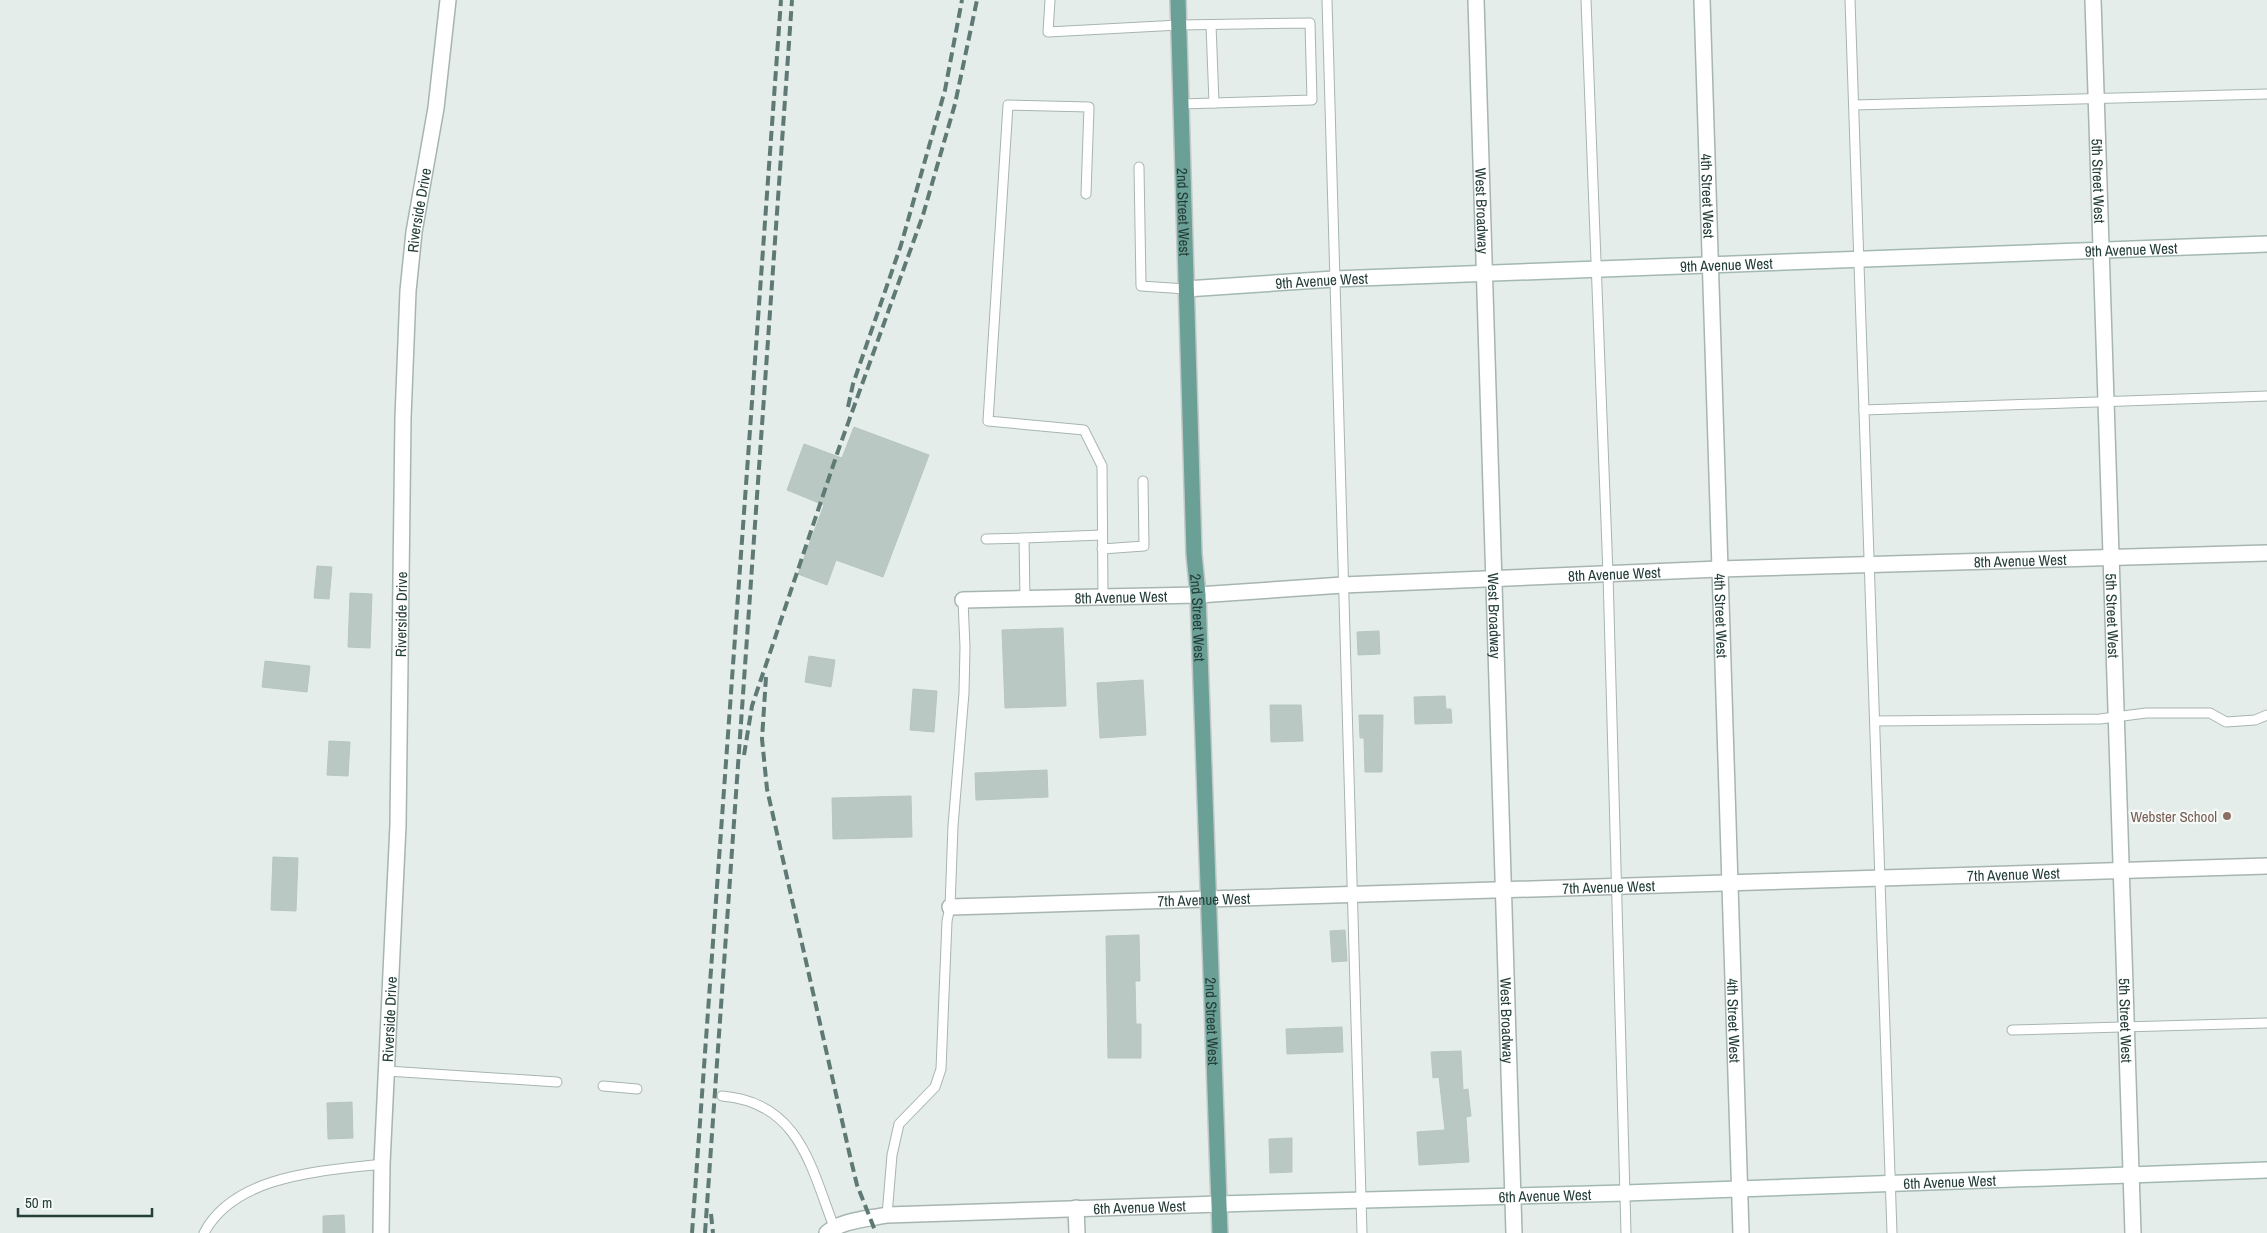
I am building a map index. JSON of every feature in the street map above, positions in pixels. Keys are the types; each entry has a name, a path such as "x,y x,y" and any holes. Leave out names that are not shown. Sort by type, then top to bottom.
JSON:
{"main road":[{"name":"2nd Street West","path":"1178,0 1194,554 1198,595 1220,1233"}],"street":[{"name":"Riverside Drive","path":"381,1233 382,1164 400,774 403,418 408,291 414,232 436,108 448,0"},
{"name":"West Broadway","path":"1476,0 1486,273 1502,890 1514,1233"},
{"name":"4th Street West","path":"1702,0 1741,1233"},
{"name":"5th Street West","path":"2093,0 2133,1233"},
{"name":"9th Avenue West","path":"1186,289 1334,279 2267,244"},
{"name":"8th Avenue West","path":"963,600 1198,595 1343,585 1608,574 2267,553"},
{"name":"7th Avenue West","path":"950,907 2267,866"},
{"name":"6th Avenue West","path":"830,1230 887,1215 1739,1190 2267,1170"},
{"path":"1076,1208 1077,1233"}],"lane":[{"path":"1050,0 1048,32 1179,25 1310,23 1312,100 1181,104"},
{"path":"1327,0 1362,1233"},
{"path":"1586,0 1608,574 1626,1233"},
{"path":"1850,0 1892,1233"},
{"path":"1211,25 1214,103"},
{"path":"1854,105 2267,94"},
{"path":"1086,194 1089,107 1008,105 988,422 1084,430 1102,466 1103,597"},
{"path":"1138,167 1141,286 1186,289"},
{"path":"1864,410 2267,396"},
{"path":"1102,548 1144,546 1143,481"},
{"path":"986,539 1102,535"},
{"path":"1024,538 1025,600"},
{"path":"887,1215 892,1155 899,1124 935,1087 940,1068 947,920 950,907 953,826 964,684 963,600"},
{"path":"1875,721 2100,720 2146,713 2210,713 2226,722 2255,720 2267,715"},
{"path":"2012,1030 2267,1023"},
{"path":"387,1071 557,1082"},
{"path":"603,1086 637,1089"},
{"path":"722,1096 738,1097 758,1105 780,1119 795,1133 806,1152 830,1230"},
{"path":"204,1233 220,1212 230,1204 270,1183 311,1173 382,1164"}],"building":[{"path":"854,427 929,455 883,577 836,560 827,585 798,574 824,505 787,490 804,444 842,458"},
{"path":"317,566 332,567 329,599 314,598"},
{"path":"350,593 372,594 370,648 348,647"},
{"path":"1063,628 1066,706 1005,708 1002,630"},
{"path":"1379,631 1380,654 1358,655 1357,632"},
{"path":"809,656 835,660 831,687 805,682"},
{"path":"265,661 310,666 307,692 262,687"},
{"path":"1143,680 1146,735 1100,738 1097,683"},
{"path":"913,689 937,691 934,732 910,730"},
{"path":"1445,696 1446,709 1451,709 1452,723 1415,724 1414,697"},
{"path":"1270,705 1301,705 1303,741 1271,742"},
{"path":"1359,715 1383,715 1382,772 1365,772 1364,738 1360,738"},
{"path":"329,741 350,742 348,776 327,775"},
{"path":"1047,770 1048,797 976,800 975,773"},
{"path":"911,796 912,837 833,839 832,798"},
{"path":"273,857 298,858 296,911 271,910"},
{"path":"1345,930 1347,961 1332,962 1330,931"},
{"path":"1139,935 1140,981 1135,981 1136,1024 1141,1024 1141,1058 1108,1058 1106,936"},
{"path":"1342,1027 1343,1052 1287,1054 1286,1029"},
{"path":"1461,1051 1463,1090 1468,1089 1471,1116 1466,1117 1469,1162 1419,1165 1417,1132 1445,1130 1439,1077 1433,1078 1431,1052"},
{"path":"352,1102 353,1138 328,1139 327,1103"},
{"path":"1292,1138 1292,1172 1270,1173 1269,1139"},
{"path":"344,1215 345,1233 323,1233 323,1216"}],"railway":[{"path":"692,1233 781,0"},
{"path":"705,1233 792,0"},
{"path":"848,407 853,384 901,245 945,90 962,0"},
{"path":"744,755 752,706 838,451 923,215 955,104 977,0"},
{"path":"766,677 762,739 767,789 857,1185 876,1233"},
{"path":"711,1214 713,1233"}],"place":[{"name":"Webster School","path":"2227,816"}]}
